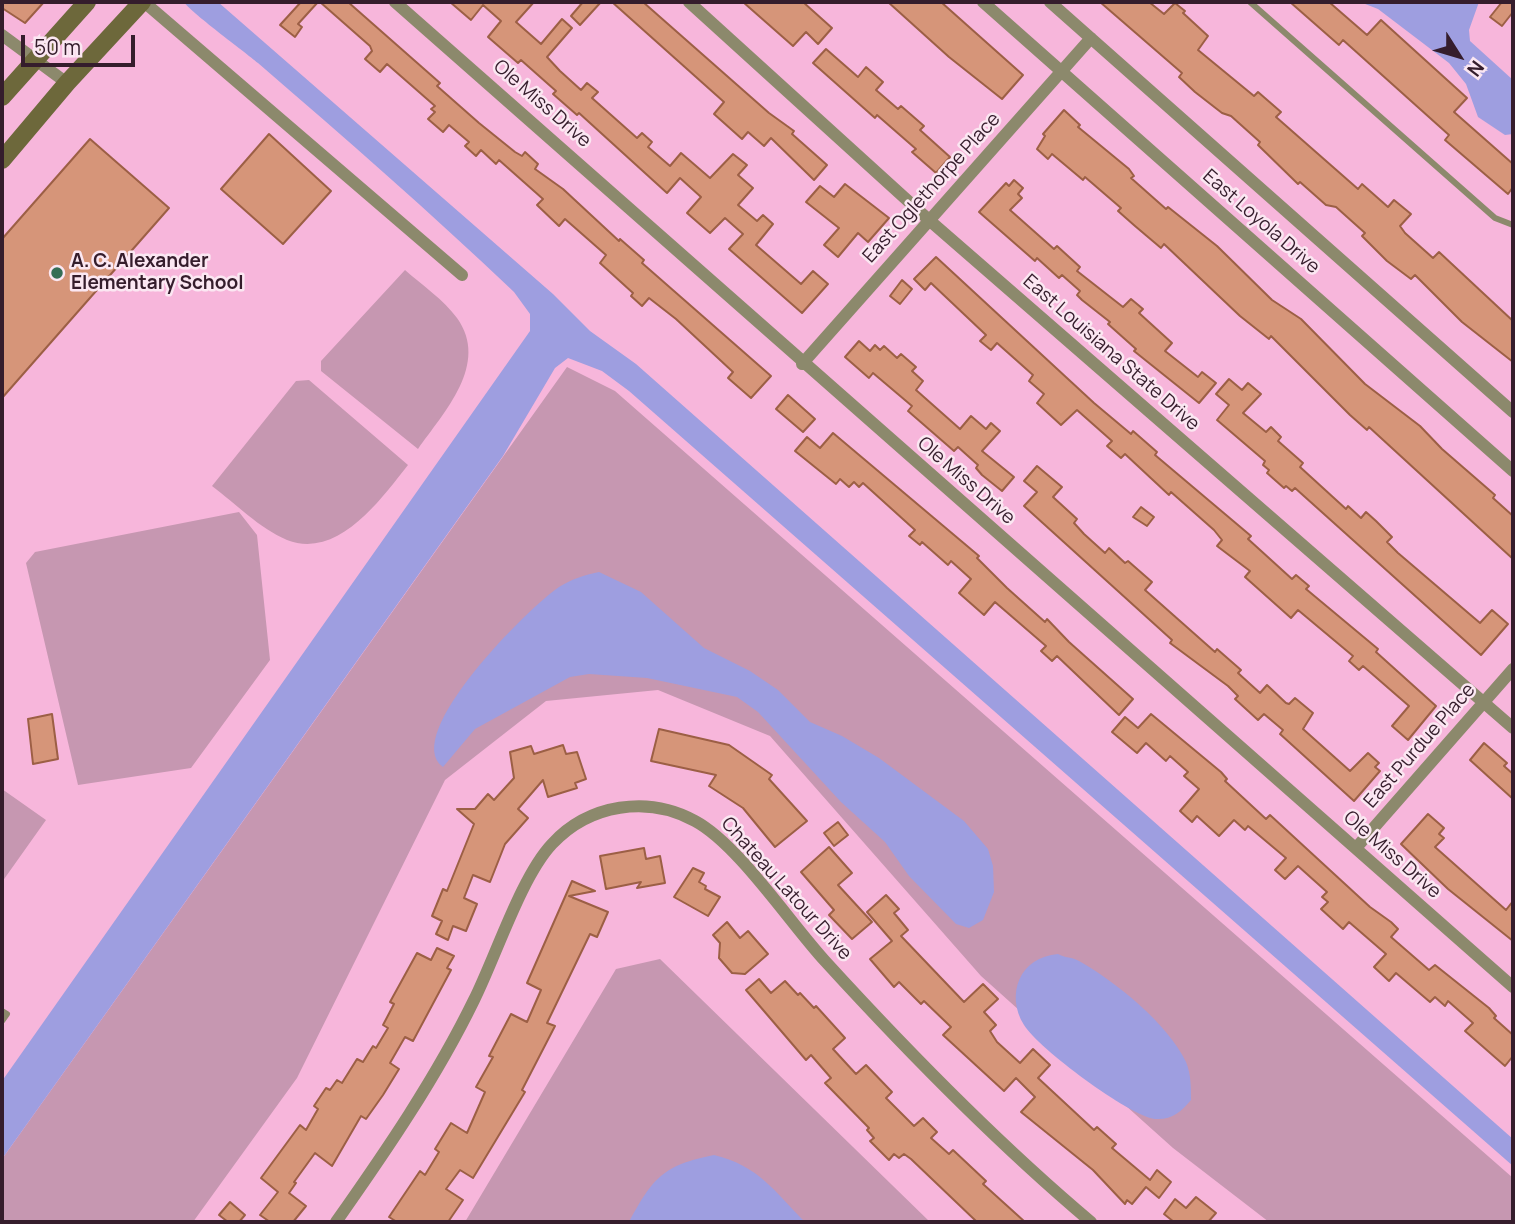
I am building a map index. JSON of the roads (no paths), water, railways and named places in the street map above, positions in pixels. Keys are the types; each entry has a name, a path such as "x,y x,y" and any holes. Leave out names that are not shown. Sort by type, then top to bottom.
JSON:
{"main road":[{"path":"2,160 10,139 143,2"},
{"path":"2,96 85,3"}],"street":[{"path":"143,2 462,275"},
{"name":"Ole Miss Drive","path":"395,2 802,364 1513,987"},
{"name":"East Louisiana State Drive","path":"689,2 929,220 1513,728"},
{"name":"East Loyola Drive","path":"983,2 1513,471"},
{"name":"East Loyola Drive","path":"1050,2 1513,412"},
{"path":"2,35 66,83"},
{"name":"East Oglethorpe Place","path":"802,364 1091,38"},
{"name":"East Purdue Place","path":"1356,848 1513,669"},
{"name":"Chateau Latour Drive","path":"336,1222 379,1162 435,1071 474,1001 534,870 551,845 573,824 610,808 638,805 671,810 719,837 823,959 916,1060 1041,1180 1091,1222"}],"lane":[{"path":"1250,2 1495,218 1513,225"},
{"path":"2,1011 6,1014 2,1021"}],"water":[{"path":"184,2 218,2 553,294 590,331 636,364 1513,1139 1513,1166 629,391 602,371 568,358 555,368 503,456 2,1159 2,1081 530,331 530,314 514,292 355,148"},
{"path":"1360,2 1479,2 1469,30 1470,41 1513,80 1513,134 1505,135 1478,117 1466,84 1449,63 1378,9"},
{"path":"599,572 641,592 704,648 750,671 778,690 810,722 842,736 879,758 964,821 988,849 993,866 994,892 983,920 969,928 956,924 909,876 885,842 841,802 758,712 737,697 647,678 589,674 570,677 475,729 443,767 434,751 439,728 453,701 474,672 522,619 559,587"},
{"path":"1058,954 1079,961 1108,980 1139,1005 1167,1033 1186,1062 1190,1076 1191,1100 1180,1112 1171,1117 1155,1119 1142,1115 1106,1094 1065,1064 1024,1025 1016,1001 1020,979 1034,962"},
{"path":"714,1155 743,1166 765,1181 805,1222 629,1222 645,1194 661,1176 683,1164"}],"place":[{"name":"A. C. Alexander Elementary School","path":"57,273"}]}
